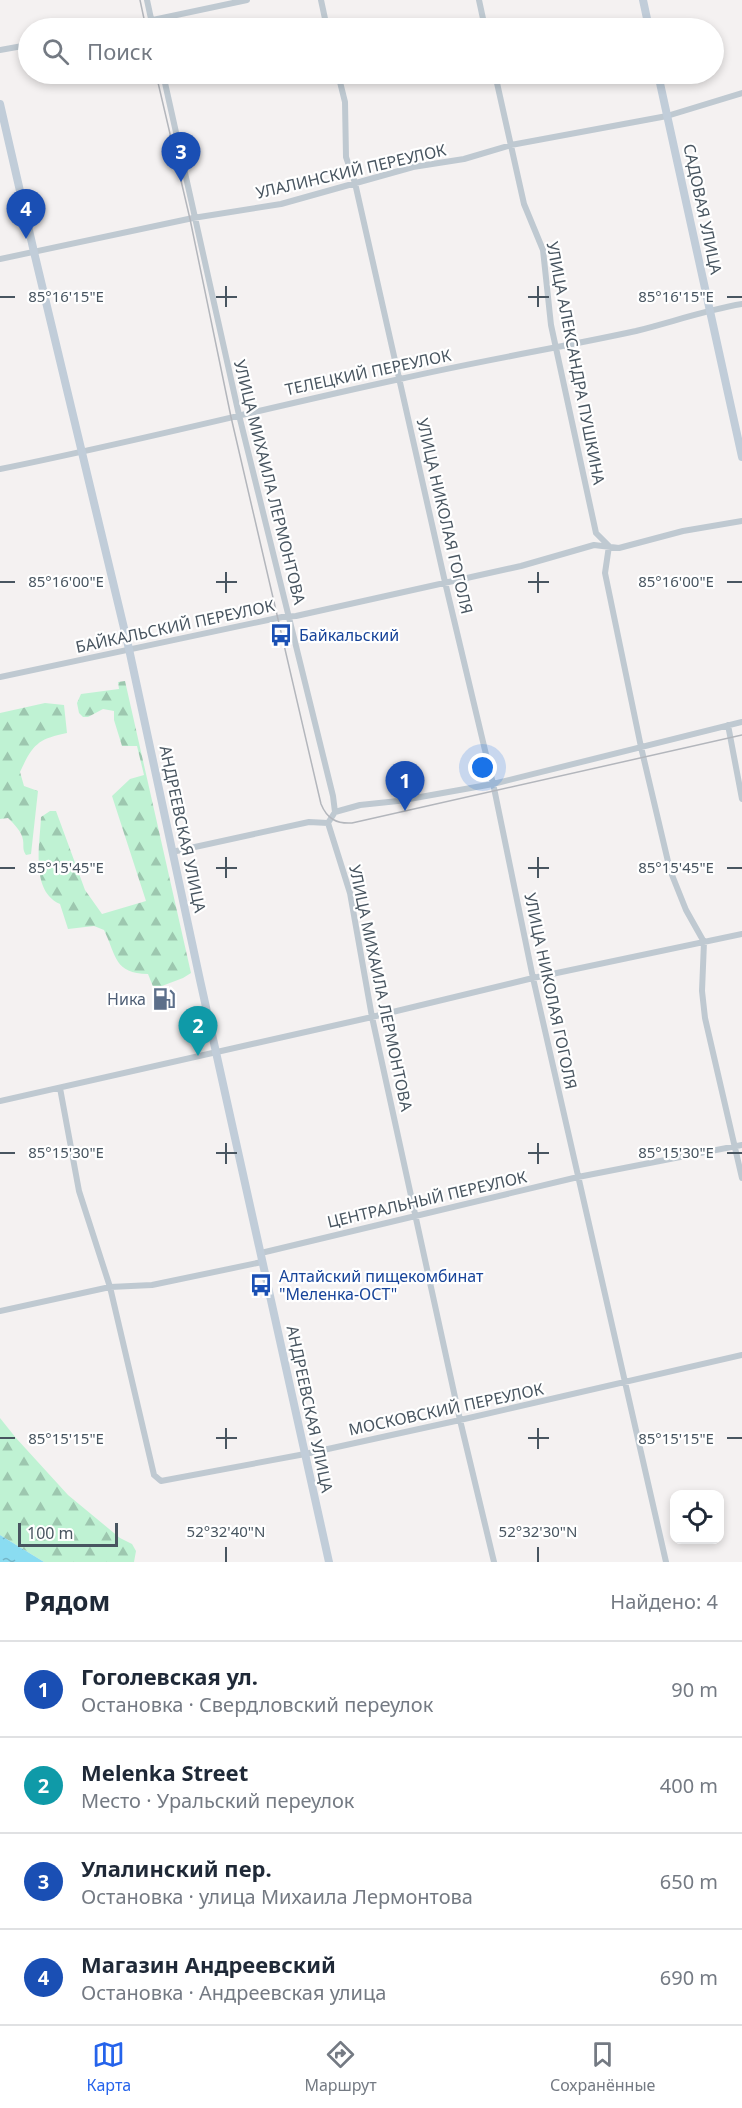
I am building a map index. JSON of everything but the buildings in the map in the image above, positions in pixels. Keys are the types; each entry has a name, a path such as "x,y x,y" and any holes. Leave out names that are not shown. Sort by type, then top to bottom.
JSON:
{"street":[{"path":"147,0 151,18"},
{"path":"179,18 247,0"},
{"path":"321,0 325,18"},
{"path":"479,0 483,18"},
{"path":"643,0 647,18"},
{"path":"0,50 18,47"},
{"name":"УЛИЦА МИХАИЛА ЛЕРМОНТОВА","path":"165,84 239,415 333,796 335,812"},
{"name":"УЛИЦА НИКОЛАЯ ГОГОЛЯ","path":"340,84 345,102 346,157 355,183 493,783 533,978 666,1562"},
{"name":"УЛИЦА АЛЕКСАНДРА ПУШКИНА","path":"497,84 524,204 543,250 551,325 596,532 609,546"},
{"name":"САДОВАЯ УЛИЦА","path":"660,84 742,457"},
{"name":"УЛАЛИНСКИЙ ПЕРЕУЛОК","path":"0,259 195,218 281,204 413,167 479,156 511,145 667,116 742,93"},
{"name":"АНДРЕЕВСКАЯ УЛИЦА","path":"0,104 129,649 329,1562"},
{"name":"ТЕЛЕЦКИЙ ПЕРЕУЛОК","path":"0,469 400,379 637,330 742,303"},
{"name":"БАЙКАЛЬСКИЙ ПЕРЕУЛОК","path":"0,677 521,566 594,545 619,548 683,531 742,521"},
{"path":"609,546 605,573 641,747 670,870 686,910 704,942 702,991 704,1011 742,1178"},
{"path":"172,852 309,822 328,823 335,812 360,805 398,801 493,783 742,722"},
{"path":"728,725 742,799"},
{"name":"УЛИЦА МИХАИЛА ЛЕРМОНТОВА","path":"328,823 350,893 372,1017 460,1420 494,1562"},
{"path":"0,1101 533,978 742,934"},
{"path":"60,1088 79,1191 110,1287"},
{"name":"ЦЕНТРАЛЬНЫЙ ПЕРЕУЛОК","path":"0,1311 110,1287 152,1285 416,1215 578,1177 742,1144"},
{"name":"МОСКОВСКИЙ ПЕРЕУЛОК","path":"110,1287 156,1478 164,1482 460,1420 742,1355"}],"green space":[{"path":"125,681 191,973 154,989 148,974 129,970 118,962 104,930 94,926 68,929 60,904 44,889 39,866 41,817 50,811 56,811 85,890 102,914 146,901 112,796 130,779 144,775 137,746 122,746 114,720 114,711 103,709 88,717 83,717 79,713 77,703 81,694 119,689 118,682"},
{"path":"45,703 64,705 67,733 38,744 20,772 24,786 38,791 31,854 26,855 22,837 17,828 8,818 0,819 0,713"},
{"path":"0,1418 68,1495 120,1538 132,1544 136,1551 134,1562 44,1562 0,1535"}],"water":[{"path":"0,1535 44,1562 0,1562"}],"tram line":[{"path":"140,0 144,18"},
{"path":"158,84 190,219 231,417 321,804 329,817 342,823 352,823 742,735"}],"place":[{"name":"Улалинский пер.","path":"181,182"},
{"name":"Магазин Андреевский","path":"26,239"},
{"name":"Байкальский","path":"281,635"},
{"name":"Гоголевская ул.","path":"405,811"},
{"name":"Ника","path":"164,999"},
{"name":"Melenka Street","path":"198,1056"},
{"name":"Алтайский пищекомбинат \"Меленка-ОСТ\"","path":"261,1285"}]}
